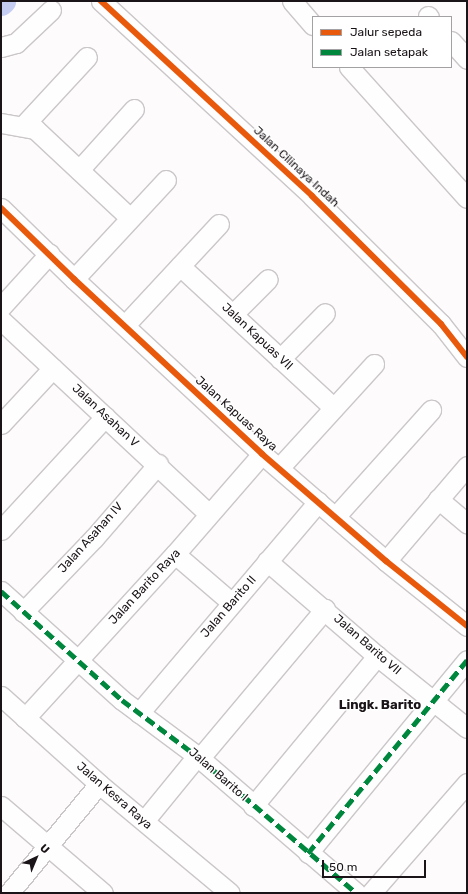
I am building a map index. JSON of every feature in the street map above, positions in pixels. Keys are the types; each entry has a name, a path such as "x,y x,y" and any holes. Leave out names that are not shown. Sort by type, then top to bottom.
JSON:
{"street":[{"name":"Jalan Cilinaya Indah","path":"101,1 312,196 441,324 467,357"},
{"path":"292,1 312,24"},
{"path":"1,47 16,43 51,10"},
{"path":"452,42 467,59"},
{"path":"23,126 87,57"},
{"path":"350,68 467,198"},
{"path":"79,170 134,110"},
{"path":"1,122 35,129 130,218"},
{"path":"74,279 166,180"},
{"name":"Jalan Kapuas Raya","path":"1,208 74,279 262,454 386,561 467,626"},
{"path":"125,326 219,224"},
{"path":"1,307 49,254"},
{"name":"Jalan Kapuas VII","path":"180,266 334,408"},
{"path":"233,314 268,279"},
{"path":"280,359 325,313"},
{"name":"Jalan Asahan V","path":"1,320 158,464 209,514"},
{"path":"279,468 374,364"},
{"path":"1,424 53,368"},
{"path":"335,517 431,410"},
{"path":"1,530 106,416"},
{"name":"Jalan Barito Raya","path":"25,718 175,554 262,454"},
{"name":"Jalan Asahan IV","path":"24,612 94,538 158,464"},
{"path":"386,561 467,466"},
{"path":"438,499 467,523"},
{"name":"Jalan Barito II","path":"139,713 318,502"},
{"path":"175,554 232,603"},
{"name":"Jalan Barito VII","path":"267,561 377,656 467,728"},
{"name":"Jalan Barito I","path":"1,591 77,660 139,713 198,757 253,806 356,893"},
{"path":"144,821 324,609"},
{"path":"253,806 377,656"},
{"path":"308,853 432,700 467,660"},
{"name":"Jalan Kesra Raya","path":"1,696 99,784 230,893"},
{"path":"371,893 467,783"},
{"path":"8,893 49,846 99,784"},
{"path":"1,806 103,893"}],"marked path":[{"path":"1,591 122,700 197,756 356,893"},
{"path":"308,853 467,660"}],"cycle path":[{"path":"101,1 312,196 441,324 467,357"},
{"path":"1,208 74,279 262,454 386,561 467,626"}],"district":[{"name":"Lingk. Barito","path":"380,705"}]}
